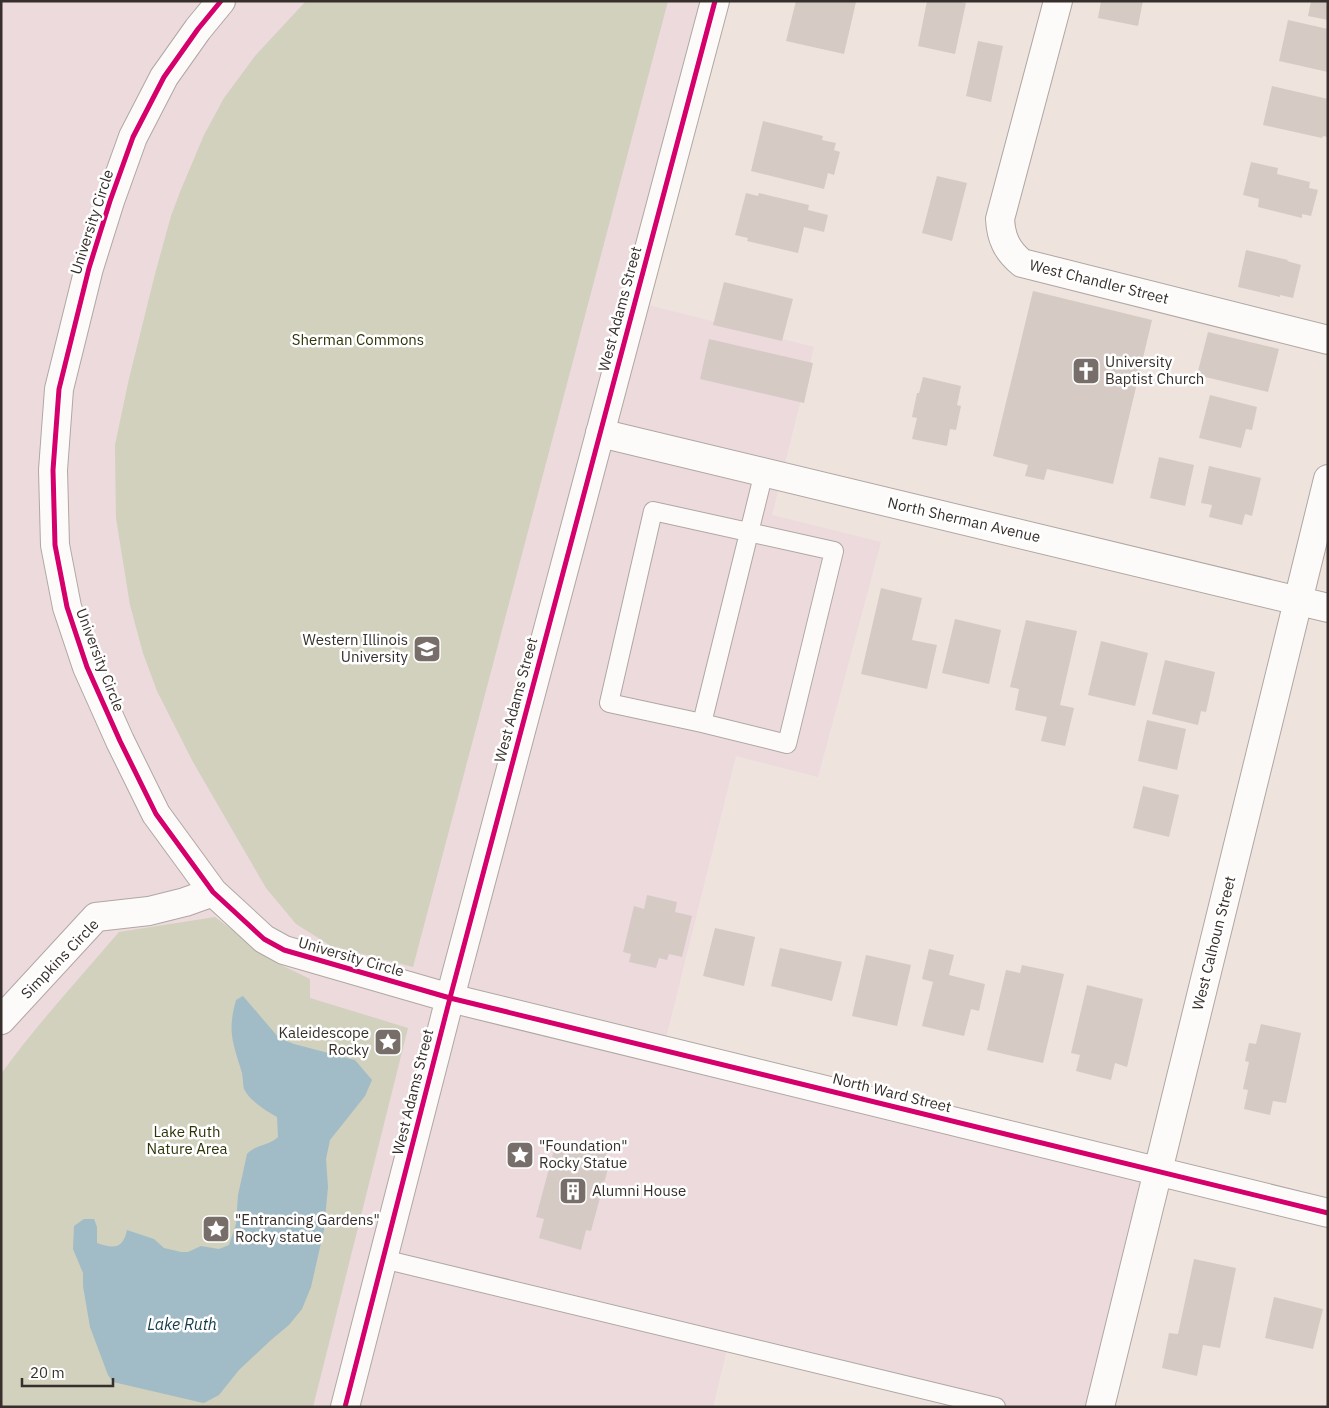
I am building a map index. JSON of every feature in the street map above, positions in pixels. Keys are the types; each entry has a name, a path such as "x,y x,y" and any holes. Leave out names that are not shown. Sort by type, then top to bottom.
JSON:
{"street":[{"name":"University Circle","path":"221,1 164,77 133,137 89,268 59,389 53,470 55,545 66,607 87,667 120,741 156,814 213,892 264,939 284,950 450,998"},
{"name":"West Adams Street","path":"345,1407 450,998 715,1"},
{"name":"West Chandler Street","path":"1058,1 1000,219 1001,232 1005,244 1012,255 1022,263 1328,340"},
{"name":"North Sherman Avenue","path":"600,433 1328,608"},
{"name":"West Calhoun Street","path":"1100,1407 1328,479"},
{"name":"Simpkins Circle","path":"1,1020 96,917 149,911 185,902 213,892"},
{"name":"North Ward Street","path":"450,998 1328,1213"}],"lane":[{"path":"702,723 764,472"},
{"path":"653,511 834,551 787,744 702,723 609,703 653,511"},
{"path":"383,1259 996,1407"}],"shaded area":[{"name":"Western Illinois University","path":"1,1 716,1 636,302 814,347 772,515 881,542 818,777 736,756 663,1050 1159,1172 1100,1407 993,1407 729,1341 713,1407 1,1407"}],"green space":[{"name":"Sherman Commons","path":"306,1 668,1 413,967 331,946 296,924 266,888 193,762 157,691 143,653 130,605 116,518 115,445 128,383 171,216 204,135 224,98 255,56"},
{"name":"Lake Ruth Nature Area","path":"215,917 275,962 310,979 310,998 408,1028 313,1407 1,1407 1,1074 44,1019 119,932"}],"water":[{"name":"Lake Ruth","path":"243,996 279,1038 294,1044 355,1060 372,1080 365,1096 330,1140 326,1159 328,1187 324,1230 311,1287 302,1309 289,1325 239,1370 219,1395 204,1403 113,1382 108,1375 90,1327 83,1286 83,1273 73,1249 74,1226 84,1219 94,1219 97,1227 97,1243 113,1247 123,1241 127,1230 154,1239 164,1248 181,1252 188,1252 201,1246 219,1249 229,1245 236,1224 238,1195 247,1154 278,1137 277,1117 263,1109 244,1089 242,1073 232,1037 233,1011 236,1000"}],"building":[{"path":"796,1 856,2 844,54 786,41"},
{"path":"927,1 957,1 966,3 955,54 918,46"},
{"path":"1101,1 1143,1 1138,26 1098,18"},
{"path":"1311,1 1328,1 1328,20 1308,16"},
{"path":"1288,20 1328,29 1328,72 1279,61"},
{"path":"978,41 1003,46 991,102 966,96"},
{"path":"1272,86 1328,99 1328,137 1323,136 1322,138 1263,125"},
{"path":"763,121 823,136 822,140 836,143 834,150 840,152 834,175 828,173 824,189 751,171"},
{"path":"1251,162 1278,168 1277,174 1310,182 1309,188 1318,190 1311,216 1302,214 1302,218 1258,207 1259,199 1243,195"},
{"path":"937,176 967,183 952,241 922,233"},
{"path":"746,193 758,196 759,193 809,205 808,210 828,215 824,232 804,227 798,253 747,241 748,238 735,235"},
{"path":"1246,250 1301,265 1293,298 1280,295 1280,297 1238,287"},
{"path":"724,282 793,299 782,341 713,325"},
{"path":"1033,291 1152,320 1113,484 1047,469 1044,480 1025,476 1028,465 993,456"},
{"path":"1208,332 1279,349 1268,392 1197,375"},
{"path":"709,339 813,363 804,403 700,379"},
{"path":"923,377 961,386 957,405 961,406 956,430 950,429 947,446 912,439 917,418 912,417 917,393 919,393"},
{"path":"1210,395 1257,407 1252,430 1246,429 1241,448 1199,438"},
{"path":"1159,457 1194,465 1185,506 1150,498"},
{"path":"1209,466 1261,478 1252,516 1245,514 1242,525 1209,517 1212,505 1201,503"},
{"path":"881,588 922,598 912,640 937,645 927,689 861,674"},
{"path":"955,619 1001,630 989,684 942,673"},
{"path":"1026,620 1077,631 1060,705 1074,708 1065,746 1041,741 1047,717 1015,710 1019,689 1010,687"},
{"path":"1101,641 1148,653 1135,706 1088,695"},
{"path":"1165,660 1215,672 1206,712 1201,711 1198,725 1152,714"},
{"path":"1147,720 1186,729 1177,770 1138,761"},
{"path":"1143,786 1179,795 1169,837 1133,828"},
{"path":"647,895 677,902 675,912 692,916 682,957 669,954 667,960 659,958 656,968 629,962 631,954 623,952 634,906 644,909"},
{"path":"715,928 755,937 744,986 703,976"},
{"path":"780,948 842,962 832,1001 771,986"},
{"path":"929,949 954,955 949,975 985,984 979,1011 971,1009 964,1036 922,1026 933,982 922,979"},
{"path":"866,955 911,965 897,1026 852,1016"},
{"path":"1022,965 1064,974 1043,1063 987,1050 1006,970 1020,973"},
{"path":"1087,985 1143,999 1127,1067 1115,1063 1111,1080 1076,1071 1080,1055 1071,1053"},
{"path":"1261,1024 1301,1033 1286,1103 1273,1101 1270,1115 1244,1109 1248,1090 1243,1089 1249,1062 1245,1061 1249,1043 1256,1044"},
{"name":"Alumni House","path":"564,1140 607,1151 604,1163 609,1165 591,1231 586,1230 581,1250 539,1238 544,1219 536,1217 554,1150 561,1152"},
{"path":"1194,1259 1236,1268 1220,1348 1203,1345 1197,1376 1162,1368 1169,1333 1178,1334"},
{"path":"1274,1297 1323,1309 1313,1349 1265,1338"}],"cycle path":[{"path":"221,1 198,29 164,77 133,137 110,201 89,268 59,389 53,470 55,545 67,607 87,667 120,741 156,814 213,892 264,939 284,950 450,998 1328,1213"},
{"path":"345,1407 450,998 715,1"}],"place":[{"name":"University Baptist Church","path":"1086,371"},
{"name":"Western Illinois University","path":"427,649"},
{"name":"Kaleidescope Rocky","path":"388,1042"},
{"name":"\"Foundation\" Rocky Statue","path":"520,1155"},
{"name":"Alumni House","path":"573,1191"},
{"name":"\"Entrancing Gardens\" Rocky statue","path":"216,1229"}]}
